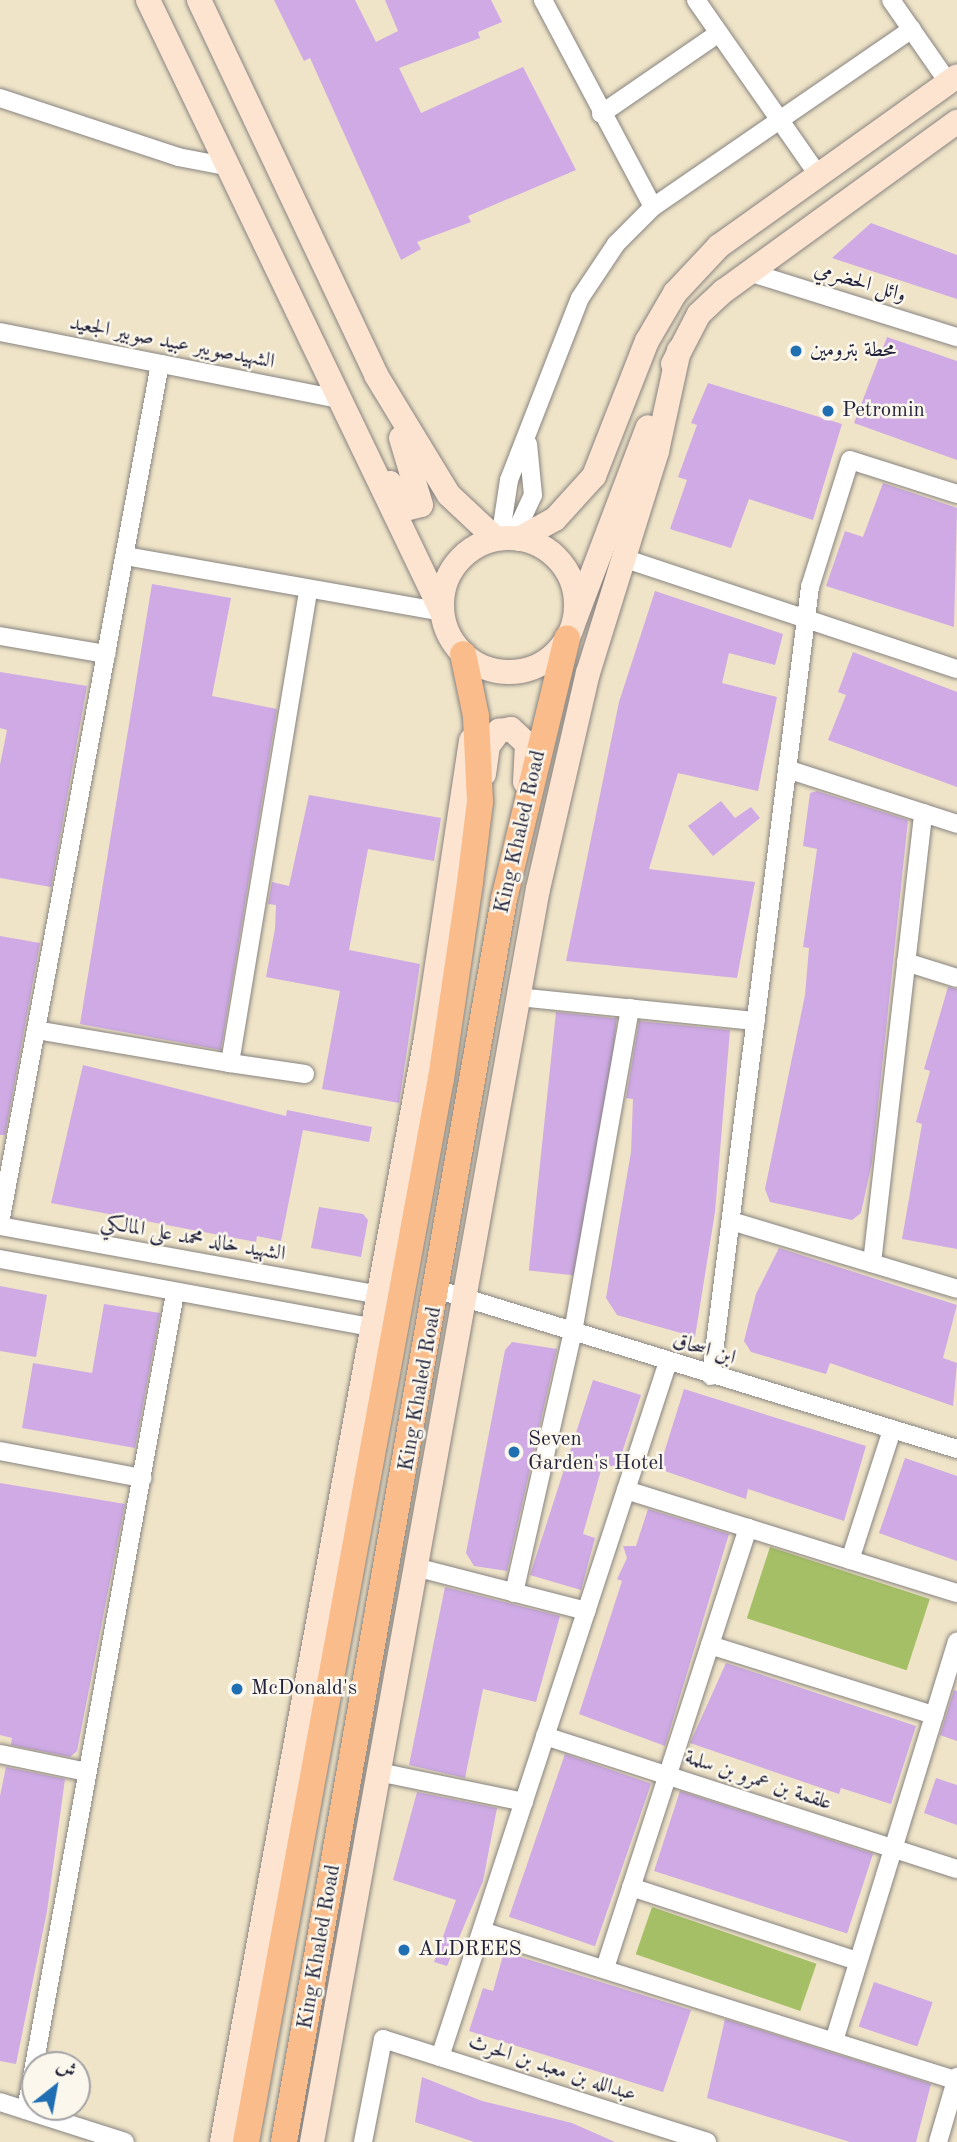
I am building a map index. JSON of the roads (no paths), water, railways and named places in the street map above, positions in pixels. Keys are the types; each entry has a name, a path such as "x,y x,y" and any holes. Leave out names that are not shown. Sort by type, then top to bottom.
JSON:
{"main road":[{"path":"148,0 334,398 463,654 499,672 519,672 538,666 571,629 679,349 699,314 750,272 957,122"},
{"path":"200,0 376,375 421,488 421,505 409,508 334,398"},
{"path":"442,612 449,574 469,552 555,519 594,476 646,341 675,293 719,247 953,79"},
{"path":"313,2142 518,997 588,673 623,558 679,349"},
{"path":"376,375 449,495 507,539 549,552 570,577 571,629"},
{"name":"King Khaled Road","path":"284,2142 522,821 571,629"},
{"name":"King Khaled Road","path":"246,2142 441,1079 480,802 476,716 463,654"},
{"path":"222,2142 426,1038 476,716"},
{"path":"480,802 488,746 499,731 511,729 527,744 522,821"}],"street":[{"path":"543,0 653,208"},
{"path":"696,0 818,175"},
{"path":"891,0 953,79"},
{"path":"507,539 509,480 528,444 580,298 616,244 653,208 912,29"},
{"path":"601,114 719,33"},
{"path":"0,98 178,157 225,166"},
{"name":"وائل الحضرمي","path":"750,272 957,337"},
{"name":"الشهيدصويبر عبيد صوبير الجعيد","path":"0,332 334,398"},
{"path":"0,1225 160,364"},
{"path":"507,539 535,483 528,444"},
{"path":"711,1376 810,587 850,460 957,494"},
{"path":"125,556 308,592 442,612"},
{"path":"623,558 805,622 957,669"},
{"path":"230,1062 308,592"},
{"path":"0,636 106,654"},
{"path":"787,769 957,824"},
{"path":"872,1263 923,813"},
{"path":"906,962 957,978"},
{"path":"518,997 756,1021"},
{"path":"514,1593 573,1332 630,1008"},
{"path":"36,1030 305,1074"},
{"path":"731,1221 957,1289"},
{"name":"الشهيد خالد محمد على المالكي","path":"0,1225 378,1295"},
{"path":"0,1259 372,1327"},
{"name":"ابن اسحاق","path":"439,1290 668,1363 957,1449"},
{"path":"37,2051 175,1293"},
{"path":"440,2057 668,1363"},
{"path":"850,1560 891,1430"},
{"path":"0,1451 142,1478"},
{"path":"626,1490 957,1593"},
{"path":"605,1968 748,1528"},
{"path":"415,1567 586,1611"},
{"path":"834,2041 957,1641"},
{"path":"710,1645 934,1715"},
{"name":"علقمة بن عمرو بن سلمة","path":"545,1736 957,1869"},
{"path":"0,1754 87,1772"},
{"path":"378,1772 524,1801"},
{"path":"631,1887 857,1961"},
{"path":"482,1931 957,2078 938,2142"},
{"name":"عبدالله بن معبد بن الحرث","path":"363,2142 383,2039 697,2140"},
{"path":"0,2102 21,2108"},
{"path":"60,2121 125,2142"}],"place":[{"name":"محطة بترومين","path":"796,351"},
{"name":"Petromin","path":"828,411"},
{"name":"Seven Garden's Hotel","path":"514,1452"},
{"name":"McDonald's","path":"237,1689"},
{"name":"ALDREES","path":"404,1950"}]}
